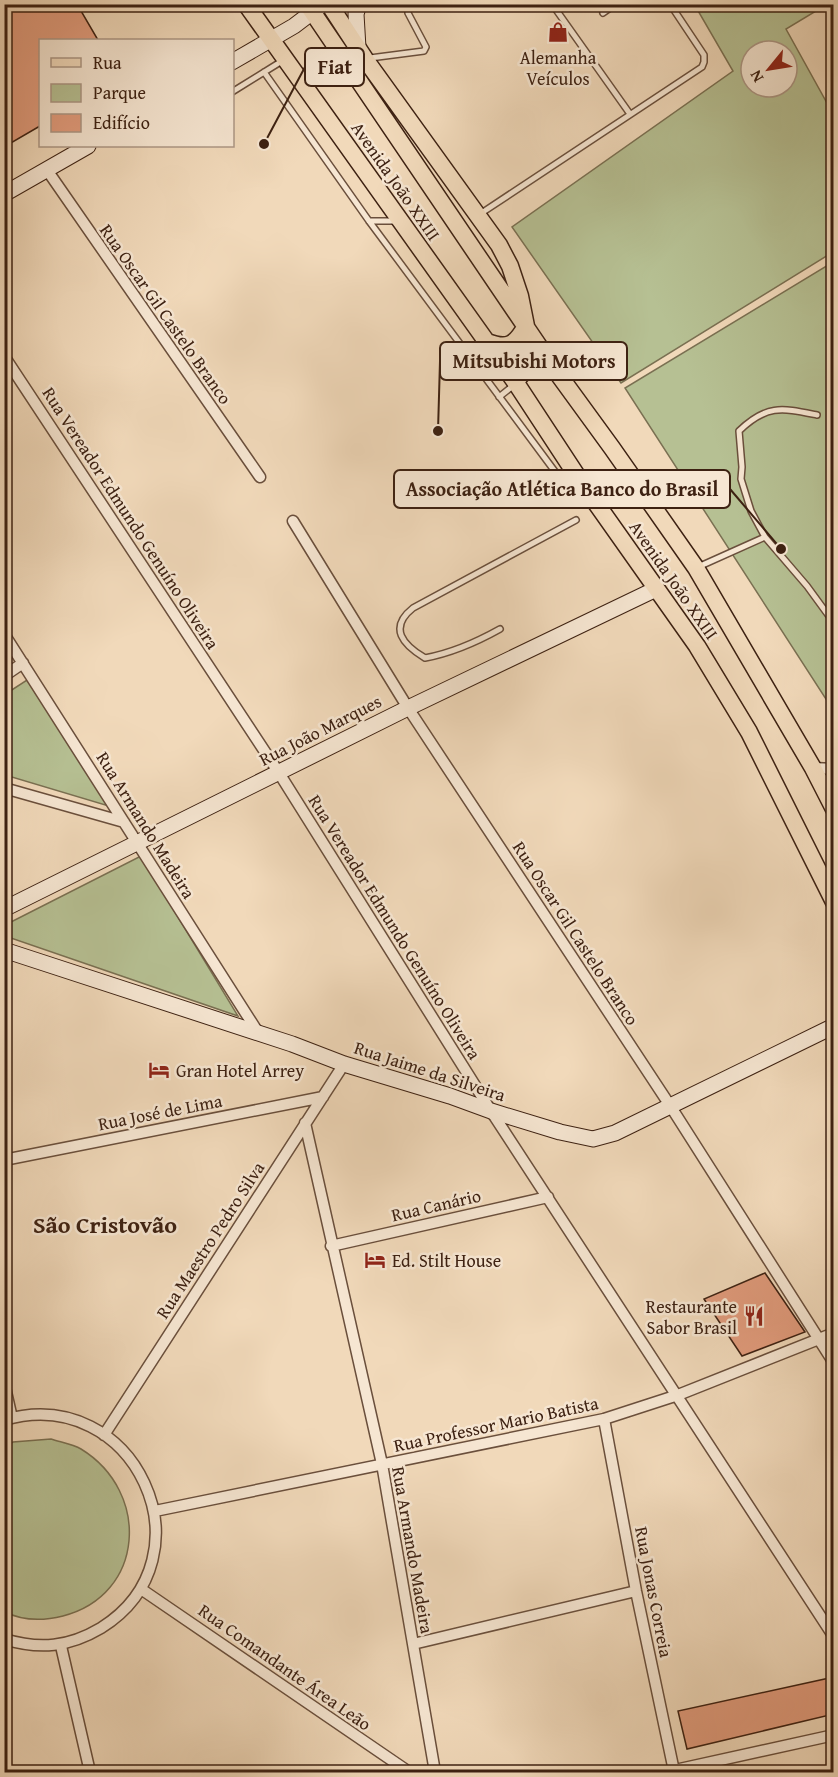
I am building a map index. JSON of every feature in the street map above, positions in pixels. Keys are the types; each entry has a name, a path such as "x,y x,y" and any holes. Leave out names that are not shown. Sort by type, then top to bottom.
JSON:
{"main road":[{"name":"Avenida João XXIII","path":"246,4 516,383 579,479 697,646 749,732 834,902"},
{"path":"329,4 478,215 510,266 520,296 526,326 510,345 497,346 487,342"},
{"name":"Avenida João XXIII","path":"314,7 553,367 696,568 813,768 834,809"},
{"path":"516,383 523,372 530,368 546,365 553,367"}],"street":[{"path":"359,4 356,14 362,53"},
{"path":"234,61 272,39 314,7"},
{"path":"4,194 86,147"},
{"name":"Rua Oscar Gil Castelo Branco","path":"47,170 260,477"},
{"name":"Rua Vereador Edmundo Genuíno Oliveira","path":"4,356 279,773 491,1111 834,1637"},
{"name":"Rua Oscar Gil Castelo Branco","path":"293,521 408,708 671,1107 834,1363"},
{"name":"Rua João Marques","path":"4,909 408,708 656,589"},
{"name":"Rua Armando Madeira","path":"4,634 258,1034"},
{"path":"4,676 23,663"},
{"path":"813,768 834,769"},
{"path":"4,788 124,822"},
{"name":"Rua Jaime da Silveira","path":"4,950 491,1111 560,1132 600,1138 671,1107 834,1026"},
{"name":"Rua Maestro Pedro Silva","path":"104,1435 344,1064"},
{"name":"Rua José de Lima","path":"4,1160 323,1097"},
{"name":"Rua Armando Madeira","path":"304,1123 382,1464 435,1773"},
{"name":"Rua Canário","path":"332,1246 548,1197"},
{"name":"Rua Professor Mario Batista","path":"154,1511 604,1419 678,1395 834,1333"},
{"path":"4,1383 8,1419 35,1414 64,1417 92,1426 122,1448 143,1477 154,1511 154,1551 141,1589 117,1618 86,1637 61,1646 22,1644 4,1639"},
{"name":"Rua Jonas Correia","path":"604,1419 670,1772"},
{"name":"Rua Comandante Área Leão","path":"141,1589 409,1773"},
{"path":"413,1644 636,1591"},
{"path":"61,1646 90,1773"},
{"path":"670,1772 834,1735"}],"lane":[{"path":"362,53 424,51 426,47 408,12 408,4"},
{"path":"552,4 630,114"},
{"path":"603,13 616,4"},
{"path":"478,215 702,67 704,55 670,4"},
{"path":"234,91 286,58"},
{"path":"264,72 369,221 562,481 570,483 579,479"},
{"path":"369,221 400,221"},
{"path":"473,362 497,356"},
{"path":"499,397 516,383"},
{"path":"817,415 779,408 748,423 740,431 741,479 751,511 765,537 834,622"},
{"path":"500,629 477,642 449,653 424,658 408,648 400,631 403,616 413,608 576,520"},
{"path":"696,568 765,537"}],"green space":[{"path":"704,5 826,5 786,29 792,39 739,39 739,99 799,99 799,53 833,114 833,252 621,383 512,227 733,71 697,9"},
{"path":"833,262 833,710 625,388"},
{"path":"27,680 112,807 5,775 4,695"},
{"path":"141,856 238,1016 5,936 5,925"},
{"path":"51,1439 81,1449 104,1468 119,1490 128,1515 129,1541 123,1565 110,1587 90,1605 56,1618 26,1619 5,1612 5,1447 13,1442"}],"building":[{"path":"4,4 77,4 97,39 39,39 39,127 4,147"},
{"name":"Restaurante Sabor Brasil","path":"765,1273 805,1332 742,1356 704,1299"},
{"path":"834,1677 834,1714 687,1749 678,1711"}],"place":[{"name":"Alemanha Veículos","path":"558,32"},
{"name":"Fiat","path":"264,144"},
{"name":"Mitsubishi Motors","path":"438,431"},
{"name":"Associação Atlética Banco do Brasil","path":"781,549"},
{"name":"Gran Hotel Arrey","path":"159,1070"},
{"name":"Ed. Stilt House","path":"375,1260"},
{"name":"Restaurante Sabor Brasil","path":"754,1316"}],"district":[{"name":"São Cristovão","path":"105,1224"}]}
